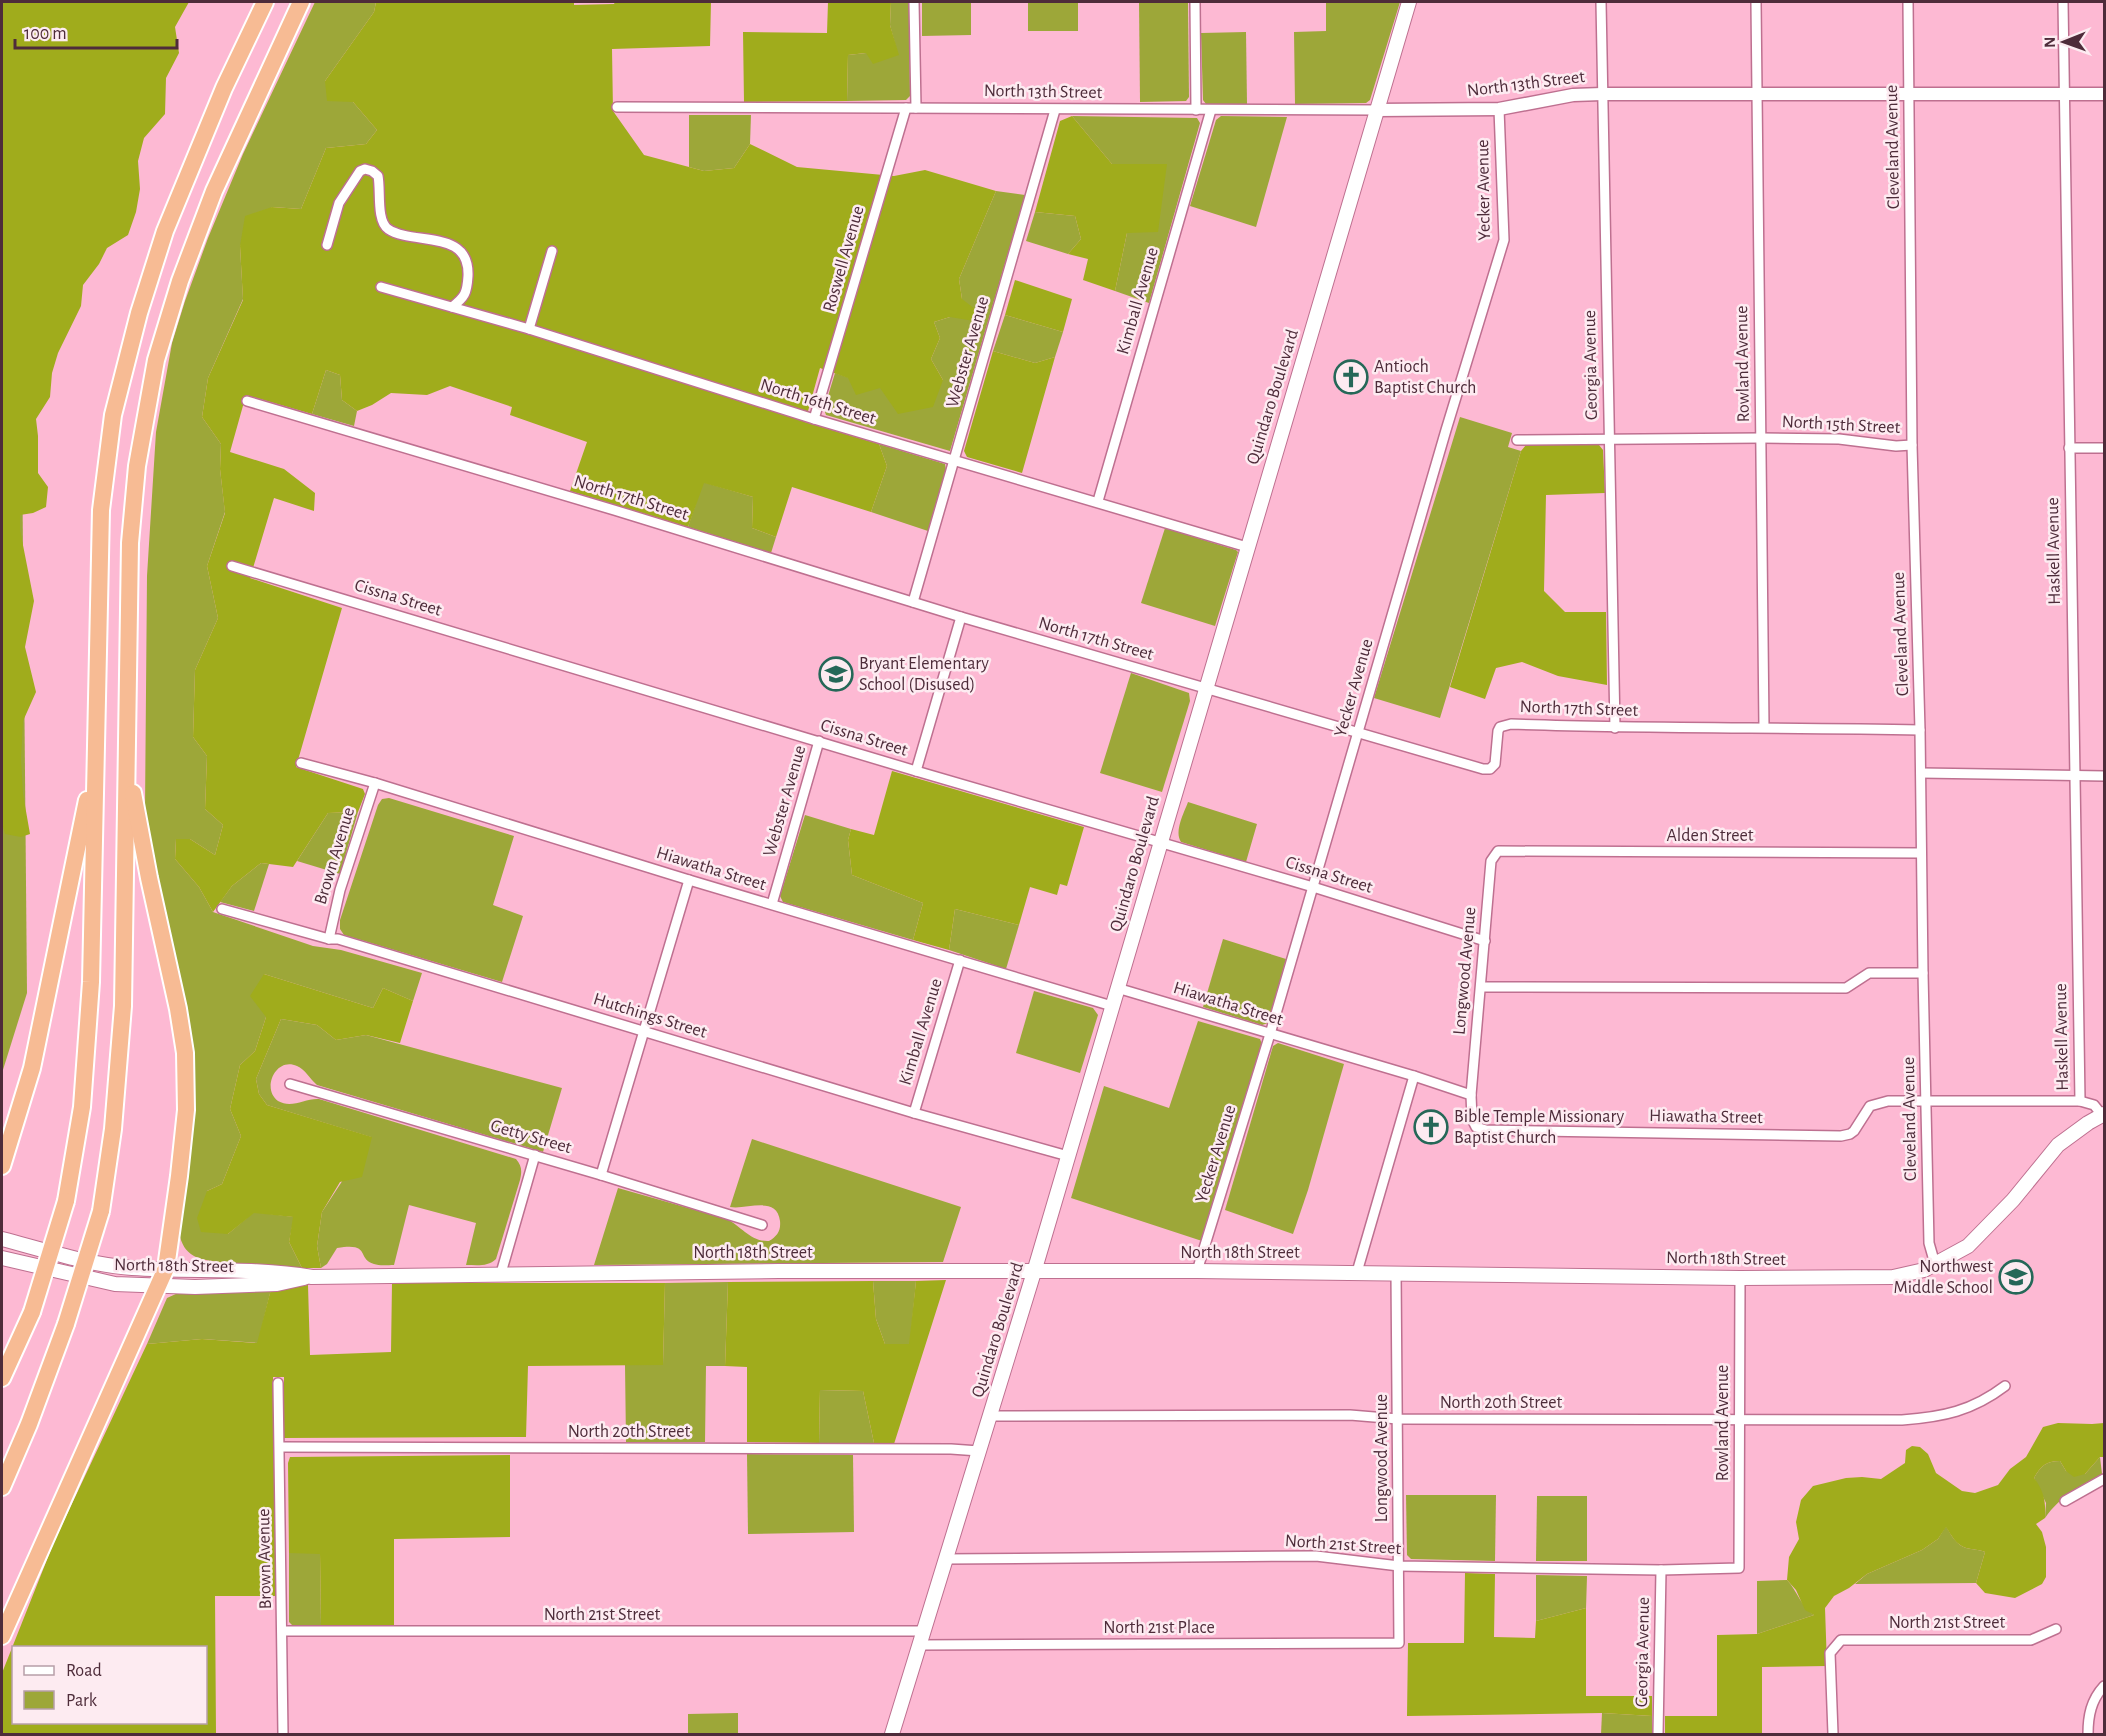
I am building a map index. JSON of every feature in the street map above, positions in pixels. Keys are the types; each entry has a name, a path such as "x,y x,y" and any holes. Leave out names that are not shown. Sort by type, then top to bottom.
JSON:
{"highway":[{"path":"2,1378 32,1312 66,1201 82,1107 90,993 101,510 112,415 139,313 165,231 224,88 265,2"},
{"path":"2,1487 29,1424 66,1324 101,1210 113,1129 123,1006 131,532 137,466 156,360 180,281 214,191 301,2"},
{"path":"2,1636 166,1268 186,1110 185,1053 127,757"},
{"path":"2,1166 32,1068 96,758"}],"main road":[{"name":"Quindaro Boulevard","path":"892,1734 1034,1272 1409,2"},
{"name":"North 18th Street","path":"2,1258 115,1284 158,1287 277,1284 312,1277 803,1271 1396,1272 1740,1278 1893,1277 1924,1270 1968,1246 2013,1200 2058,1145 2073,1132 2103,1114"},
{"name":"North 18th Street","path":"2,1239 109,1266 279,1271 312,1277"}],"street":[{"name":"Roswell Avenue","path":"814,419 911,108 914,2"},
{"path":"1195,2 1196,110"},
{"name":"Georgia Avenue","path":"1600,2 1615,728"},
{"name":"Rowland Avenue","path":"1756,2 1764,727"},
{"name":"Cleveland Avenue","path":"1908,2 1912,445 1921,773 1923,973 1929,1243 1935,1264"},
{"name":"Haskell Avenue","path":"2063,2 2080,1101"},
{"name":"North 13th Street","path":"617,108 911,108 1055,111 1499,109 1574,95 1602,93 2104,94"},
{"name":"Yecker Avenue","path":"1197,1271 1270,1034 1449,418 1504,240 1499,109"},
{"name":"Kimball Avenue","path":"1098,501 1211,110"},
{"name":"Webster Avenue","path":"913,602 1055,111"},
{"path":"327,245 339,203 360,171 365,169 372,171 378,176 380,216 388,229 403,235 446,243 458,250 463,257 467,268 466,294 452,307"},
{"path":"529,329 552,251"},
{"name":"North 16th Street","path":"381,287 529,329 814,419 1098,501 1247,547"},
{"name":"North 17th Street","path":"247,401 614,510 961,617 1483,769 1490,770 1495,765 1497,731 1511,724 1615,728 1764,727 1920,730"},
{"name":"North 15th Street","path":"1516,440 1761,438 1912,445"},
{"path":"2070,448 2104,448"},
{"name":"Cissna Street","path":"232,566 916,771 1313,887 1485,941"},
{"path":"916,771 961,617"},
{"name":"Webster Avenue","path":"772,904 819,741"},
{"name":"Hiawatha Street","path":"301,763 375,783 1112,1006"},
{"path":"1921,773 2104,776"},
{"name":"Brown Avenue","path":"329,939 346,870 375,783"},
{"name":"Alden Street","path":"1498,851 1922,853"},
{"name":"Longwood Avenue","path":"1471,1095 1491,861 1498,851"},
{"path":"601,1175 690,880"},
{"name":"Hutchings Street","path":"222,909 329,939 338,939 914,1113 1068,1156"},
{"name":"Kimball Avenue","path":"914,1113 960,960"},
{"path":"1481,987 1846,988 1869,973 1923,973"},
{"name":"Hiawatha Street","path":"1117,988 1471,1095 1472,1119 1476,1126 1486,1130 1841,1136 1854,1131 1870,1106 1888,1101 2080,1101"},
{"path":"1358,1272 1414,1076"},
{"name":"Getty Street","path":"290,1084 536,1155 762,1225"},
{"path":"2080,1101 2094,1105 2103,1114"},
{"path":"501,1274 536,1155"},
{"name":"Longwood Avenue","path":"1396,1272 1399,1643"},
{"name":"Rowland Avenue","path":"1739,1568 1740,1278"},
{"name":"Brown Avenue","path":"278,1383 283,1734"},
{"name":"North 20th Street","path":"990,1416 1350,1415 1398,1419 1902,1420 1933,1417 1967,1408 1987,1400 2005,1386"},
{"name":"North 20th Street","path":"280,1447 951,1449 979,1451"},
{"path":"2065,1501 2104,1479"},
{"name":"North 21st Street","path":"945,1559 1316,1556 1399,1566 1661,1570 1739,1568"},
{"name":"Georgia Avenue","path":"1658,1734 1661,1570"},
{"name":"North 21st Street","path":"1833,1734 1830,1653 1836,1643 1841,1640 2031,1640 2056,1629"},
{"name":"North 21st Street","path":"282,1631 922,1631"},
{"name":"North 21st Place","path":"918,1645 1399,1643"},
{"path":"2088,1734 2088,1720 2092,1704 2104,1686"}],"green space":[{"path":"2,2 18,2 27,993 2,1073"},
{"path":"2,2 189,2 175,27 179,53 166,78 165,114 144,138 138,161 140,189 136,212 128,235 107,248 99,264 83,285 81,306 58,353 52,373 50,397 36,419 38,473 48,487 46,507 33,513 20,515 20,530 34,601 25,647 36,692 23,721 21,759 23,794 30,834 21,837 5,834 2,823"},
{"path":"315,2 376,2 374,12 325,81 353,102 377,130 366,144 326,148 301,209 272,207 240,246 243,299 208,378 202,417 221,444 220,469 225,512 207,566 218,618 195,670 193,737 207,756 205,809 223,825 215,855 190,839 176,839 175,859 199,887 213,912 313,946 341,950 422,973 413,1001 383,988 373,1008 264,974 266,1017 255,1051 240,1065 230,1109 241,1136 222,1184 207,1191 228,1234 254,1212 294,1217 289,1242 302,1268 202,1259 188,1252 179,1234 191,1139 145,809 147,576 156,432 172,343 208,238 243,154"},
{"path":"376,2 574,2 574,5 614,4 615,2 711,2 710,46 612,49 613,111 644,155 704,171 734,168 750,144 797,167 894,176 925,170 996,191 959,279 962,299 975,309 974,321 950,317 934,322 940,338 931,359 943,380 933,407 898,414 880,388 856,395 848,378 820,368 805,422 879,444 887,466 871,512 792,487 776,537 752,528 753,497 704,483 688,527 570,491 587,442 510,415 512,407 450,386 427,395 391,393 357,411 342,400 340,375 326,370 312,414 246,395 230,452 284,469 315,493 314,511 274,498 250,578 342,608 296,767 363,789 365,794 358,812 328,813 293,867 261,863 232,886 213,912 199,887 175,859 176,839 190,839 215,855 223,825 205,809 207,756 193,737 195,670 218,618 207,566 225,513 220,469 221,444 202,417 208,378 243,300 240,246 245,216 272,207 301,209 326,148 366,144 377,130 353,102 327,101 325,81 374,12"},
{"path":"828,2 891,2 890,25 899,55 873,64 866,53 848,55 847,101 744,102 743,32 827,33"},
{"path":"891,2 909,2 910,96 906,100 847,101 848,55 866,53 898,55 890,25"},
{"path":"922,2 971,2 971,35 922,36"},
{"path":"1028,2 1078,2 1078,31 1028,31"},
{"path":"1139,2 1188,2 1189,97 1186,101 1140,102"},
{"path":"1326,2 1400,2 1370,100 1366,103 1295,104 1294,32 1326,31"},
{"path":"1246,32 1247,104 1206,104 1203,100 1201,33"},
{"path":"689,115 751,115 750,144 734,168 704,171 689,167"},
{"path":"1072,116 1197,118 1200,123 1149,303 1115,291 1127,233 1112,164"},
{"path":"1072,116 1112,164 1167,164 1158,232 1127,233 1115,291 1083,280 1088,259 1068,254 1081,239 1075,216 1035,212 1060,121"},
{"path":"1221,116 1287,117 1256,227 1190,206 1216,120"},
{"path":"996,191 1025,195 950,451 826,415 824,409 835,373 880,388 943,380 931,359 940,338 934,322 950,317 962,299 959,279"},
{"path":"1035,212 1075,216 1081,239 1068,254 1026,241"},
{"path":"1015,280 1072,299 1063,332 1005,315"},
{"path":"1005,315 1063,332 1055,357 1035,363 993,351"},
{"path":"993,351 1035,363 1055,357 1022,473 967,457 964,451"},
{"path":"326,370 340,375 342,400 357,411 354,426 312,414"},
{"path":"1460,417 1512,433 1508,447 1521,451 1440,718 1374,698"},
{"path":"879,444 945,464 946,470 928,531 871,512 887,466"},
{"path":"1526,445 1599,445 1603,450 1605,493 1546,495 1544,591 1565,612 1606,612 1607,685 1558,676 1522,662 1496,668 1485,699 1450,687 1521,451"},
{"path":"703,482 753,497 752,528 776,537 771,553 688,527"},
{"path":"1165,528 1238,552 1215,626 1141,603"},
{"path":"1131,673 1189,693 1190,701 1162,792 1100,773"},
{"path":"892,771 1084,827 1067,886 1060,884 1057,895 1030,887 1019,925 955,909 949,950 913,940 923,903 852,875 848,840 851,829 874,835"},
{"path":"389,798 514,836 493,905 523,916 502,982 344,935 340,929 340,920 378,805 382,799"},
{"path":"1188,802 1257,824 1246,862 1181,842 1179,827"},
{"path":"358,812 340,874 297,861 328,813"},
{"path":"805,815 851,829 848,840 852,875 923,903 913,940 783,902 780,896"},
{"path":"261,863 269,864 254,911 220,902 232,886"},
{"path":"955,909 1019,925 1006,969 949,950"},
{"path":"1223,939 1286,959 1268,1023 1262,1025 1203,1007"},
{"path":"264,974 373,1008 383,988 413,1001 400,1043 366,1035 336,1040 317,1025 281,1019 256,1079 259,1094 267,1105 372,1137 362,1177 340,1182 322,1212 317,1246 321,1268 302,1268 289,1242 293,1217 254,1213 228,1234 201,1232 197,1218 207,1191 222,1184 241,1136 230,1109 240,1065 255,1051 266,1017 250,996"},
{"path":"1034,991 1093,1008 1098,1015 1080,1073 1016,1053"},
{"path":"281,1019 317,1025 336,1040 366,1035 562,1088 543,1152 317,1085 297,1066 289,1064 283,1066 273,1075 271,1089 273,1096 283,1103 293,1104 319,1099 516,1159 520,1166 521,1177 496,1259 493,1262 466,1265 476,1223 409,1205 394,1265 374,1264 366,1259 359,1249 348,1247 337,1248 327,1264 321,1268 317,1246 322,1212 371,1137 267,1105 259,1094 256,1079"},
{"path":"1198,1021 1260,1039 1262,1044 1202,1241 1071,1198 1104,1086 1169,1108"},
{"path":"1278,1043 1344,1064 1293,1234 1225,1210 1273,1046"},
{"path":"752,1139 961,1207 943,1262 594,1265 618,1188 727,1219 757,1239 769,1241 772,1239 780,1228 778,1213 773,1208 760,1205 730,1207"},
{"path":"946,1280 894,1444 874,1443 863,1391 820,1390 819,1443 747,1442 747,1367 725,1366 728,1282 873,1281 876,1319 885,1344 909,1344 916,1281"},
{"path":"873,1281 916,1281 910,1344 885,1344 876,1319"},
{"path":"728,1282 725,1366 706,1366 705,1442 626,1442 625,1365 663,1364 665,1283"},
{"path":"392,1283 665,1283 663,1365 528,1366 526,1437 284,1438 284,1377 273,1377 276,1596 215,1596 216,1734 2,1734 2,1673 12,1648 12,1724 207,1724 207,1646 13,1646 54,1542 147,1344 202,1339 257,1343 271,1289 308,1285 310,1355 391,1352"},
{"path":"271,1289 258,1343 202,1339 147,1344 167,1298 178,1293"},
{"path":"820,1390 863,1391 874,1443 819,1443"},
{"path":"2058,1423 2104,1423 2104,1457 2100,1457 2085,1474 2074,1477 2066,1471 2060,1461 2055,1461 2044,1465 2034,1478 2044,1497 2045,1507 2045,1518 2036,1524 2042,1532 2046,1547 2046,1577 2042,1584 2015,1598 1985,1593 1976,1583 1985,1552 1959,1545 1946,1527 1938,1539 1922,1550 1867,1574 1834,1596 1825,1608 1827,1666 1762,1667 1762,1734 1665,1734 1665,1716 1717,1716 1717,1635 1757,1634 1814,1615 1805,1610 1796,1590 1787,1580 1789,1557 1799,1539 1796,1522 1801,1500 1813,1486 1846,1478 1881,1479 1905,1463 1906,1450 1912,1446 1920,1447 1928,1454 1936,1473 1962,1491 1975,1493 1998,1485 2010,1469 2026,1457 2043,1427"},
{"path":"747,1454 853,1455 854,1532 748,1534"},
{"path":"510,1455 510,1537 394,1539 394,1626 321,1625 320,1554 289,1553 288,1463 290,1457"},
{"path":"2100,1457 2102,1474 2064,1498 2045,1518 2046,1503 2034,1478 2042,1467 2047,1463 2060,1461 2066,1471 2085,1474"},
{"path":"1406,1495 1496,1495 1495,1561 1411,1559 1407,1555"},
{"path":"1537,1496 1587,1496 1587,1561 1536,1561"},
{"path":"1946,1526 1959,1545 1985,1552 1976,1583 1855,1584 1867,1574 1922,1550 1938,1539"},
{"path":"289,1553 320,1553 321,1625 292,1625 289,1622"},
{"path":"1465,1573 1495,1574 1494,1637 1535,1638 1536,1621 1586,1608 1586,1696 1652,1696 1652,1716 1602,1713 1407,1716 1408,1643 1464,1643"},
{"path":"1536,1575 1587,1576 1586,1608 1536,1621"},
{"path":"1787,1580 1806,1608 1814,1615 1757,1634 1757,1581"},
{"path":"738,1713 738,1734 688,1734 688,1714"},
{"path":"1602,1713 1652,1716 1652,1734 1601,1734"}],"place":[{"name":"Antioch Baptist Church","path":"1351,377"},
{"name":"Bryant Elementary School (Disused)","path":"836,674"},
{"name":"Bible Temple Missionary Baptist Church","path":"1431,1127"},
{"name":"Northwest Middle School","path":"2016,1277"}]}
